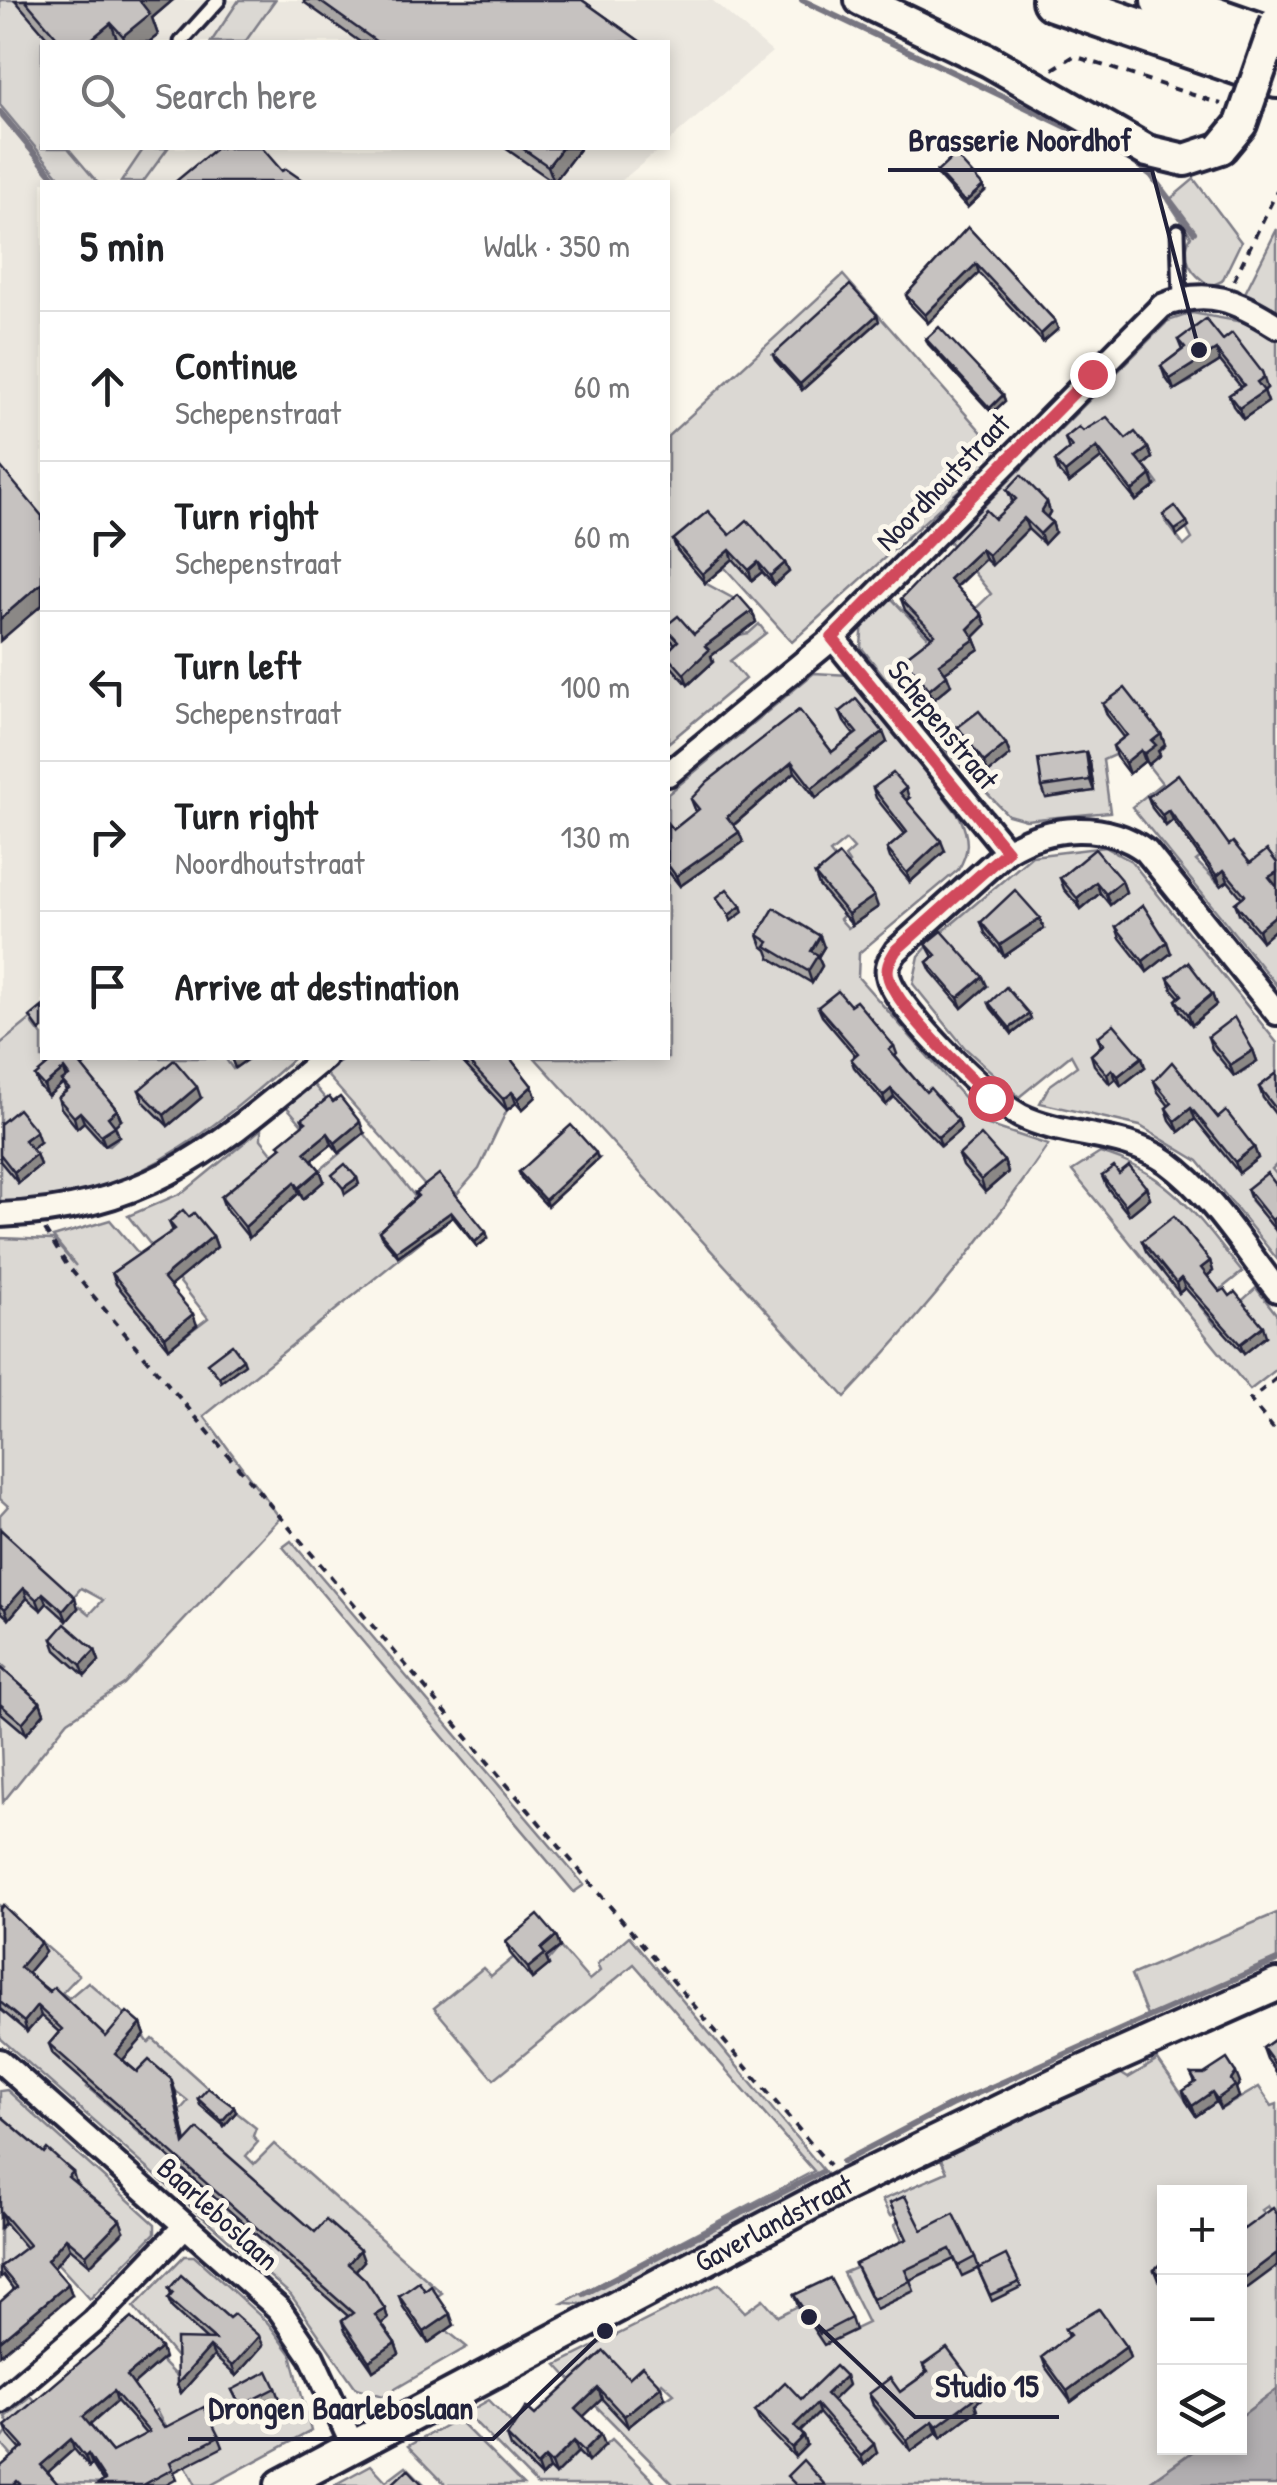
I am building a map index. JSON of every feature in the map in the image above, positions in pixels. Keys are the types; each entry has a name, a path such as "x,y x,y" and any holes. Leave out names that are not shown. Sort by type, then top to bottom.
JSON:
{"highway":[{"path":"1053,0 1277,77"},
{"path":"1162,0 1277,40"}],"main road":[{"path":"861,0 990,61 1147,151 1185,160 1222,148 1241,124 1277,21"},
{"name":"Gaverlandstraat","path":"281,2485 846,2184 1057,2083 1277,1986"}],"street":[{"path":"1180,298 1226,298 1277,326"},
{"name":"Noordhoutstraat","path":"670,772 832,638 1144,321 1180,298"},
{"name":"Schepenstraat","path":"832,638 1007,851"},
{"path":"1277,1013 1146,851 1123,834 1098,829 1028,838 1007,851 896,950 887,965 889,980 903,1002 990,1098 1024,1118 1130,1144 1165,1161 1196,1187 1277,1290"},
{"path":"0,1215 34,1214 111,1201 210,1152 322,1060"},
{"name":"Baarleboslaan","path":"0,2061 279,2308 312,2358 353,2446"},
{"path":"0,2400 93,2322 185,2226"}],"lane":[{"path":"183,40 219,0"},
{"path":"1178,231 1180,298"}],"path":[{"path":"1047,75 1074,56 1236,108"},
{"path":"1226,298 1277,192"},
{"path":"34,1214 67,1265 846,2184"},
{"path":"1277,1378 1250,1400 1277,1433"}],"shaded area":[{"path":"0,0 712,0 772,52 670,140 670,40 40,40 40,150 659,150 622,180 40,180 40,1011 0,1044"},
{"path":"0,0 34,0 50,40 40,40 40,150 70,150 95,180 62,180 0,105"},
{"path":"239,0 275,0 246,40 212,40"},
{"path":"143,150 167,150 144,180 122,180"},
{"path":"1194,179 1241,242 1222,281 1211,286 1189,265 1186,252 1191,236 1168,201"},
{"path":"1277,229 1277,315 1243,297"},
{"path":"843,275 1000,453 792,642 725,568 719,571 677,549 705,583 738,601 734,636 749,633 759,624 766,633 730,661 745,679 670,741 670,434"},
{"path":"1192,313 1243,322 1277,339 1277,873 1271,878 1277,895 1260,909 1253,902 1239,914 1262,940 1277,928 1277,986 1132,807 1162,783 1148,765 1165,745 1129,699 1124,696 1107,715 1117,727 1122,724 1139,744 1103,760 1110,812 1026,820 1008,815 927,731 861,647 863,619 889,596 927,636 940,624 931,614 944,598 979,631 985,626 973,611 991,594 949,541 1168,321","holes":["1210,330 1227,351 1237,344 1267,388 1259,394 1240,371 1232,376 1220,361 1208,363 1190,377 1192,381 1174,389 1165,377 1189,359 1183,350","1111,428 1130,450 1143,441 1152,458 1144,465 1158,484 1136,501 1102,456 1069,483 1059,471 1076,458 1069,448 1083,438 1087,441","1025,486 1050,512 1042,520 1055,533 1044,543 1011,500","1177,512 1192,539 1184,546 1165,520","990,520 1013,543 991,565 968,542","983,722 1010,755 988,772 973,754 977,750 963,737","1089,764 1093,791 1047,798 1043,770","1181,785 1207,818 1185,835 1173,820 1166,825 1152,808","1221,842 1253,872 1234,887 1228,881 1221,886 1196,861"]},
{"path":"814,673 849,675 960,817 965,831 965,857 958,870 859,953 858,977 988,1125 1048,1145 952,1275 845,1397 537,1060 670,1060 670,874 680,886 670,840 670,792","holes":["848,754 857,767 838,782 828,769","703,820 742,842 742,843 722,858","846,840 854,849 845,857 849,863 844,867 877,907 848,928 840,919 844,915 820,887 842,868 830,853","911,841 931,864 910,882"]},
{"path":"1105,847 1131,861 1277,1043 1277,1087 1263,1098 1277,1116 1277,1164 1272,1169 1277,1175 1277,1192 1251,1201 1277,1230 1277,1259 1198,1161 1140,1126 1040,1103 1049,1086 1077,1066 1071,1055 1019,1097 965,1048 913,984 919,956 934,939 1032,856","holes":["1238,1028 1257,1061 1238,1074"]},
{"path":"40,1012 32,1023 40,1033 40,1060 226,1060 233,1069 247,1060 292,1060 196,1138 123,1179 84,1192 43,1201 0,1202 0,1161 18,1182 0,1138 0,1044","holes":["62,1109 121,1120 112,1127 117,1139 110,1145 103,1144 84,1122 77,1127"]},
{"path":"341,1060 461,1060 507,1110 479,1169 457,1194 441,1179 428,1189 325,1073"},
{"path":"313,1084 333,1108 306,1129 286,1106"},
{"path":"261,1129 261,1139 280,1163 290,1200 299,1193 303,1198 306,1182 364,1133 440,1228 430,1234 420,1222 425,1238 204,1416 280,1518 124,1684 68,1721 3,1802 0,1712 26,1734 2,1673 6,1668 0,1663 0,1611 9,1619 27,1598 41,1609 0,1535 0,1515 8,1506 0,1499 0,1238 53,1240 76,1266 53,1237 110,1220 145,1261 169,1348 208,1318 128,1216 184,1192","holes":["81,1588 103,1600 90,1614 80,1606 67,1620 59,1614"]},
{"path":"1100,1153 1146,1172 1164,1185 1197,1216 1242,1272 1200,1306 1215,1325 1256,1288 1277,1315 1277,1369 1250,1390 1072,1171"},
{"path":"291,1541 584,1885 574,1892 283,1547"},
{"path":"0,1906 79,1975 62,1993 69,1998 88,1982 132,2020 149,2043 153,2039 220,2099 226,2124 236,2112 256,2128 253,2136 258,2142 246,2156 254,2164 274,2144 442,2293 429,2302 446,2330 467,2347 383,2396 356,2388 291,2295 0,2038 0,2009 33,1985 0,1924","holes":["111,2058 142,2083 117,2112 87,2087","169,2086 188,2101 175,2116 178,2131 161,2151 133,2127","202,2140 212,2175 201,2187 178,2167","240,2179 251,2230 220,2202","348,2247 352,2274 340,2308 314,2286"]},
{"path":"1277,1913 1277,1963 1147,2016 1131,1975"},
{"path":"629,1936 828,2176 601,2296 584,2304 563,2303 814,2171 634,1964 494,2079 434,2008 483,1968 491,1976 514,1957 533,1978 560,1947 589,1980 600,1971 597,1964"},
{"path":"1158,2060 1196,2115 1215,2101 1221,2109 1259,2087 1272,2106 1277,2104 1277,2219 1268,2206 1262,2210 1277,2233 1277,2389 1247,2412 1247,2185 1157,2185 1157,2455 1187,2455 1145,2485 674,2485 595,2405 602,2399 629,2427 646,2404 651,2409 674,2393 662,2382 656,2388 579,2389 557,2365 719,2284 745,2312 763,2299 778,2316 798,2306 824,2344 868,2323 843,2273 905,2247 895,2225 909,2207 890,2216 882,2200 947,2172 940,2157 1120,2073 1128,2078","holes":["938,2390 941,2436 930,2422 886,2424 873,2406"]},
{"path":"7,2090 155,2224 155,2233 90,2299 19,2221 10,2229 51,2272 45,2278 28,2259 12,2272 25,2288 18,2294 0,2271 0,2228 11,2215 0,2206 0,2193 8,2184 0,2176 0,2161 10,2169 29,2148 4,2126 0,2129 0,2091","holes":["51,2160 76,2182 45,2218 20,2195","87,2202 124,2231 90,2265 81,2257 85,2252 67,2236 85,2216 79,2210"]},
{"path":"184,2256 194,2256 268,2323 291,2354 311,2431 211,2485 196,2485 156,2410 152,2413 130,2386 161,2361 182,2382 191,2375 134,2307"},
{"path":"1277,2389 1277,2485 1145,2485 1188,2455 1247,2455 1247,2412"},
{"path":"107,2391 155,2442 143,2485 34,2482 0,2442 11,2427 5,2417 30,2396 41,2409 86,2428 108,2409"},
{"path":"489,2400 523,2435 541,2477 549,2469 558,2431 587,2461 612,2439 658,2485 537,2485 466,2413"},
{"path":"457,2419 523,2485 446,2485 408,2446"},
{"path":"371,2465 386,2481 406,2466 425,2485 334,2485"}],"building":[{"path":"25,0 139,0 150,14 123,36 111,23 90,40 59,40"},
{"path":"318,0 582,0 638,40 374,40"},
{"path":"214,150 264,150 282,171 286,169 302,180 177,180"},
{"path":"525,150 560,150 548,166"},
{"path":"955,155 983,186 965,202 937,172"},
{"path":"968,227 1055,321 1041,334 976,264 925,315 906,295"},
{"path":"850,285 877,315 800,384 773,355"},
{"path":"1206,319 1223,340 1232,333 1264,377 1257,382 1264,391 1239,408 1229,395 1244,385 1216,350 1170,379 1161,366 1185,348 1178,340"},
{"path":"939,327 1003,395 990,408 926,339"},
{"path":"1107,417 1126,439 1135,432 1148,448 1136,457 1151,475 1132,491 1097,447 1065,473 1055,461 1072,447 1065,438 1079,427 1083,431"},
{"path":"0,466 40,514 40,585 0,619"},
{"path":"1021,475 1047,502 1041,512 1052,522 1040,534 1024,518 988,555 981,549 949,579 982,615 968,629 975,639 939,664 947,675 929,690 904,658 935,634 901,599 986,510 995,519 1016,499 1007,490"},
{"path":"1175,506 1187,522 1175,530 1163,515"},
{"path":"708,511 730,535 747,520 785,563 770,576 758,562 749,570 730,550 702,574 673,540"},
{"path":"738,595 752,611 705,646 709,650 684,674 670,658 670,649 678,641 670,632 670,622 678,616 694,634"},
{"path":"1125,688 1161,734 1152,741 1156,745 1144,754 1141,750 1125,763 1113,746 1127,735 1103,704"},
{"path":"856,699 883,732 812,788 792,762 727,817 739,832 676,876 670,868 670,826 673,830 699,809 691,799 708,781 799,710 832,752 857,733 840,712"},
{"path":"979,711 1006,744 984,762 958,727"},
{"path":"1086,752 1090,780 1042,787 1038,759"},
{"path":"893,773 906,788 900,793 941,841 907,873 887,849 907,832 873,788"},
{"path":"1178,774 1229,845 1233,842 1250,863 1267,850 1277,863 1277,872 1269,877 1277,887 1277,914 1258,930 1235,903 1245,895 1224,870 1217,876 1169,810 1162,815 1148,797"},
{"path":"1095,849 1122,881 1106,894 1096,882 1077,898 1060,878"},
{"path":"839,855 874,896 848,914 815,875"},
{"path":"727,889 741,906 729,915 716,898"},
{"path":"1015,890 1040,918 1000,945 981,922"},
{"path":"1143,905 1167,942 1143,961 1116,927"},
{"path":"774,908 820,936 811,951 818,955 808,971 766,946 769,942 758,935"},
{"path":"942,931 983,977 958,998 927,962 936,955 926,944"},
{"path":"1188,962 1212,994 1188,1014 1176,1000 1182,995 1168,978"},
{"path":"1006,987 1029,1014 1010,1028 989,1003"},
{"path":"838,991 850,1005 856,1001 894,1046 889,1050 926,1092 930,1088 958,1120 938,1137 891,1089 883,1096 851,1059 858,1053 818,1007"},
{"path":"40,1009 40,1031 30,1017"},
{"path":"1234,1017 1253,1050 1230,1065 1208,1037"},
{"path":"1114,1024 1142,1057 1118,1076 1112,1069 1107,1074 1091,1055 1104,1044 1098,1037"},
{"path":"54,1060 77,1060 117,1110 108,1117 115,1126 101,1135 80,1112 74,1117 58,1098 69,1089 62,1081 69,1076 64,1069 44,1086 35,1076"},
{"path":"174,1060 197,1087 164,1115 139,1090"},
{"path":"467,1060 512,1060 532,1086 518,1099 512,1092 503,1099"},
{"path":"1172,1062 1218,1118 1226,1111 1254,1147 1235,1162 1191,1108 1175,1121 1166,1108 1172,1103 1154,1081"},
{"path":"1277,1073 1277,1110 1259,1087"},
{"path":"329,1097 333,1102 340,1097 360,1122 335,1143 328,1133 305,1152 320,1170 299,1188 295,1182 245,1227 221,1197 282,1147 279,1144 306,1122 302,1119"},
{"path":"18,1109 36,1131 24,1140 36,1154 14,1172 0,1154 0,1124"},
{"path":"571,1125 596,1153 545,1200 519,1172"},
{"path":"981,1135 1004,1161 981,1180 959,1155"},
{"path":"345,1164 357,1178 343,1188 332,1175"},
{"path":"1129,1166 1146,1187 1125,1205 1102,1176 1114,1167 1119,1174"},
{"path":"1267,1173 1277,1186 1277,1216 1272,1220 1247,1189"},
{"path":"439,1174 486,1232 475,1242 451,1212 396,1251 379,1231"},
{"path":"183,1210 189,1217 194,1213 213,1236 163,1278 193,1314 165,1337 112,1273 175,1229 169,1222"},
{"path":"1174,1216 1210,1261 1201,1268 1220,1292 1225,1289 1230,1296 1235,1292 1263,1326 1240,1344 1181,1278 1176,1283 1142,1241"},
{"path":"232,1344 243,1359 219,1377 207,1363"},
{"path":"0,1529 75,1597 63,1611 43,1593 37,1600 24,1588 5,1609 0,1604"},
{"path":"65,1624 95,1650 81,1665 52,1639"},
{"path":"0,1667 40,1702 22,1723 0,1704"},
{"path":"3,1905 41,1942 20,1967 49,1992 54,1987 106,2037 127,2012 141,2024 115,2054 137,2072 149,2060 171,2079 184,2144 198,2129 315,2232 326,2220 360,2250 348,2264 365,2279 385,2309 375,2315 395,2343 369,2361 342,2321 353,2313 49,2044 62,2029 37,2006 24,2022 0,2002"},
{"path":"538,1915 556,1936 541,1949 545,1954 528,1968 506,1942"},
{"path":"1277,2038 1277,2067 1263,2048"},
{"path":"1227,2059 1236,2073 1231,2080 1235,2086 1217,2099 1212,2092 1192,2106 1183,2091 1196,2082 1191,2074 1204,2074"},
{"path":"208,2088 234,2107 222,2121 198,2099"},
{"path":"0,2115 44,2153 47,2149 73,2172 68,2177 120,2220 86,2255 66,2238 47,2260 68,2284 0,2341 0,2302 17,2287 0,2267 29,2245 0,2213"},
{"path":"905,2196 922,2230 954,2214 975,2257 958,2266 950,2249 905,2270 910,2281 873,2299 855,2264 907,2239 890,2203"},
{"path":"1273,2208 1277,2214 1277,2253 1247,2276 1247,2275 1247,2227"},
{"path":"1006,2255 1019,2282 990,2295 978,2269"},
{"path":"181,2275 229,2318 234,2314 259,2336 232,2366 210,2347 177,2384 176,2339 215,2340 168,2299 173,2293 169,2289"},
{"path":"830,2278 851,2318 820,2334 794,2295"},
{"path":"419,2282 425,2291 431,2286 450,2314 424,2332 399,2296"},
{"path":"1099,2309 1126,2347 1067,2391 1042,2357 1070,2335 1065,2329"},
{"path":"132,2318 161,2348 127,2376 164,2428 204,2407 219,2437 170,2462 173,2469 143,2485 98,2485 105,2480 88,2454 85,2457 71,2439 41,2465 57,2483 54,2485 21,2485 17,2481 0,2485 0,2467 24,2447 5,2426","holes":["114,2391 149,2432 112,2452 83,2417"]},
{"path":"947,2348 977,2388 969,2394 973,2399 937,2426 933,2421 907,2440 869,2394 890,2378 900,2392 928,2372 923,2365"},
{"path":"604,2351 629,2378 642,2366 661,2386 624,2416 598,2388 576,2409 601,2434 584,2451 574,2441 551,2464 545,2458 537,2466 507,2436 526,2407 535,2415"},
{"path":"835,2366 845,2376 826,2394 874,2444 861,2456 816,2404 794,2426 804,2436 792,2448 755,2411 785,2382 801,2399"},
{"path":"268,2371 276,2388 241,2406 232,2390"},
{"path":"803,2460 825,2485 796,2485 787,2476"},
{"path":"408,2469 423,2485 391,2485"}],"waterway":[{"path":"802,0 1123,154 1151,175 1194,232"},
{"path":"0,112 56,180"},
{"path":"842,2162 951,2105 1277,1960"},
{"path":"584,2294 822,2172"}],"place":[{"name":"Brasserie Noordhof","path":"1199,350"},
{"name":"Studio 15","path":"809,2317"},
{"name":"Drongen Baarleboslaan","path":"605,2331"}],"route":[{"path":"990,1098 903,1002 889,980 887,965 896,950 1007,851 832,638 1092,374"}]}
